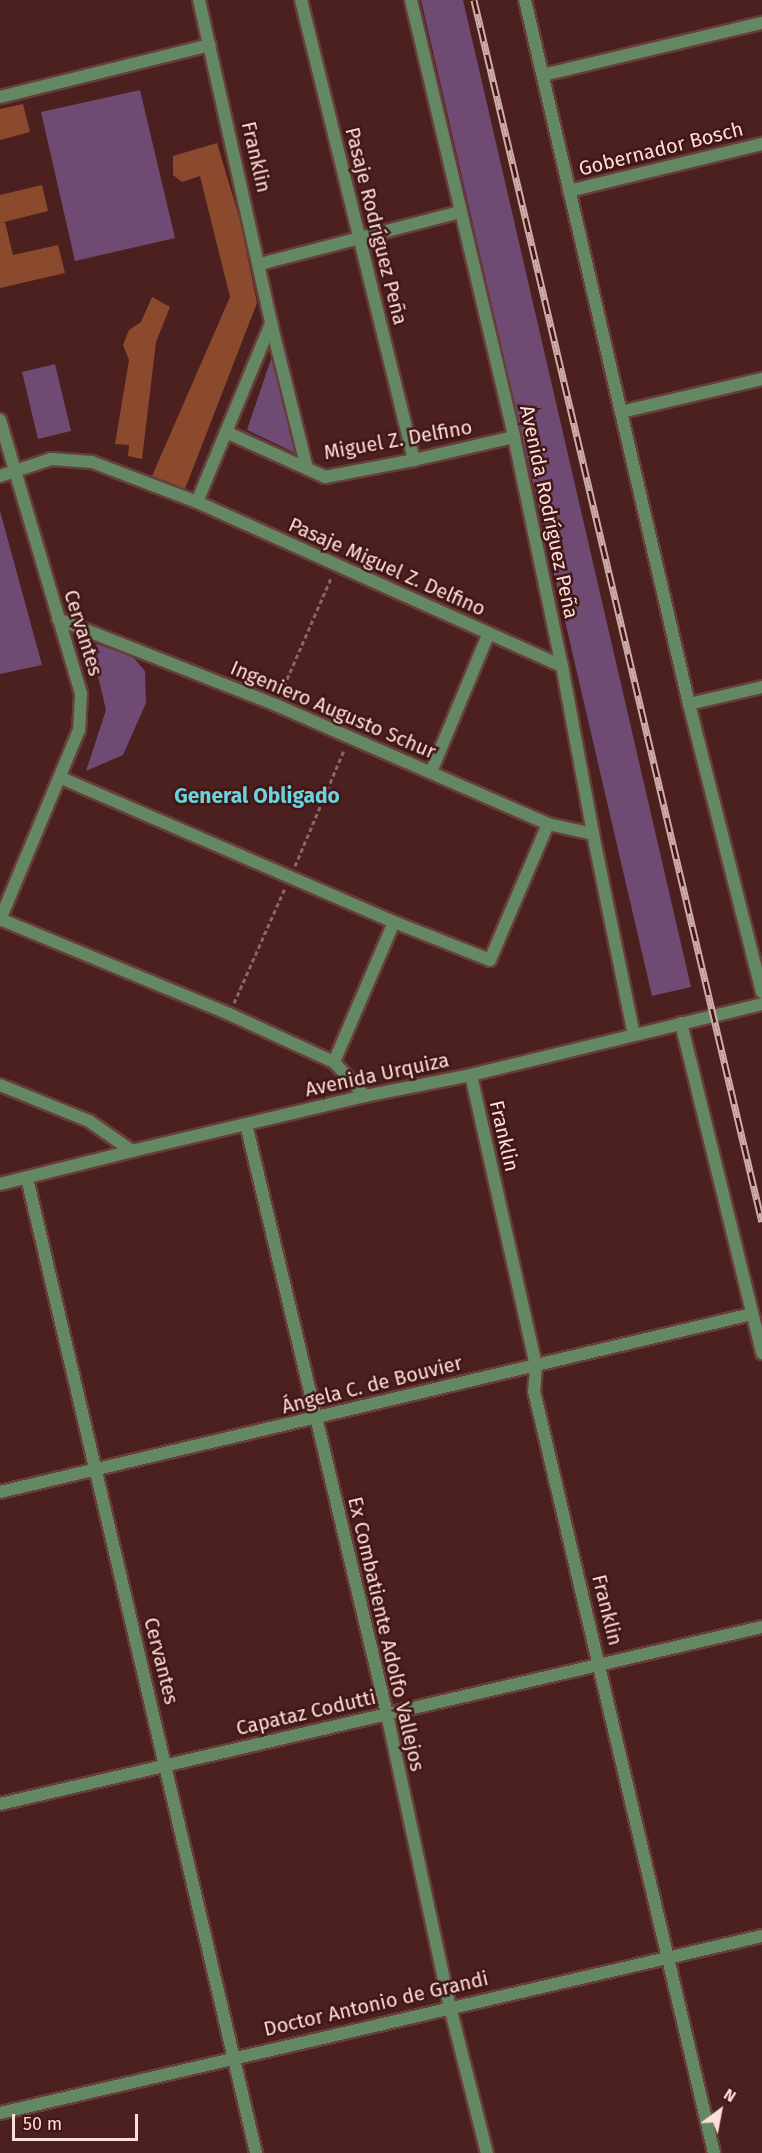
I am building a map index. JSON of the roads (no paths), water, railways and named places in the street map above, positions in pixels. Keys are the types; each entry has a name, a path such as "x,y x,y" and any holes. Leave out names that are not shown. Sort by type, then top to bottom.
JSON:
{"street":[{"name":"Franklin","path":"199,0 260,264 271,323 307,469"},
{"name":"Pasaje Rodríguez Peña","path":"301,0 414,460"},
{"name":"Avenida Rodríguez Peña","path":"411,0 459,212 514,437 562,666 592,834 634,1035"},
{"path":"525,0 689,704 762,992"},
{"path":"543,75 762,23"},
{"path":"0,97 210,45"},
{"name":"Gobernador Bosch","path":"570,191 762,144"},
{"path":"260,264 459,212"},
{"path":"0,476 51,459 92,462 197,502 271,323"},
{"path":"621,412 762,379"},
{"name":"Cervantes","path":"0,420 81,694 79,730 61,778 0,919"},
{"name":"Miguel Z. Delfino","path":"226,432 325,477 514,437"},
{"name":"Pasaje Miguel Z. Delfino","path":"197,502 562,666"},
{"name":"Ingeniero Augusto Schur","path":"58,619 276,705 548,824 592,834"},
{"path":"431,772 488,634"},
{"path":"689,704 762,687"},
{"path":"61,778 394,922 490,960 548,824"},
{"path":"0,919 229,1014 334,1062 365,1096"},
{"path":"334,1062 394,922"},
{"name":"Avenida Urquiza","path":"0,1185 132,1151 365,1096 471,1075 762,1004"},
{"path":"681,1023 762,1353"},
{"name":"Franklin","path":"471,1075 536,1365 534,1391 714,2153"},
{"path":"0,1085 88,1121 132,1151"},
{"name":"Ex Combatiente Adolfo Vallejos","path":"246,1124 387,1714 450,2007 487,2153"},
{"name":"Cervantes","path":"27,1178 256,2153"},
{"name":"Ángela C. de Bouvier","path":"0,1492 752,1314"},
{"name":"Capataz Codutti","path":"0,1804 762,1628"},
{"name":"Doctor Antonio de Grandi","path":"0,2113 233,2057 762,1936"}],"railway":[{"path":"474,0 762,1222"}],"district":[{"name":"General Obligado","path":"257,796"}]}
